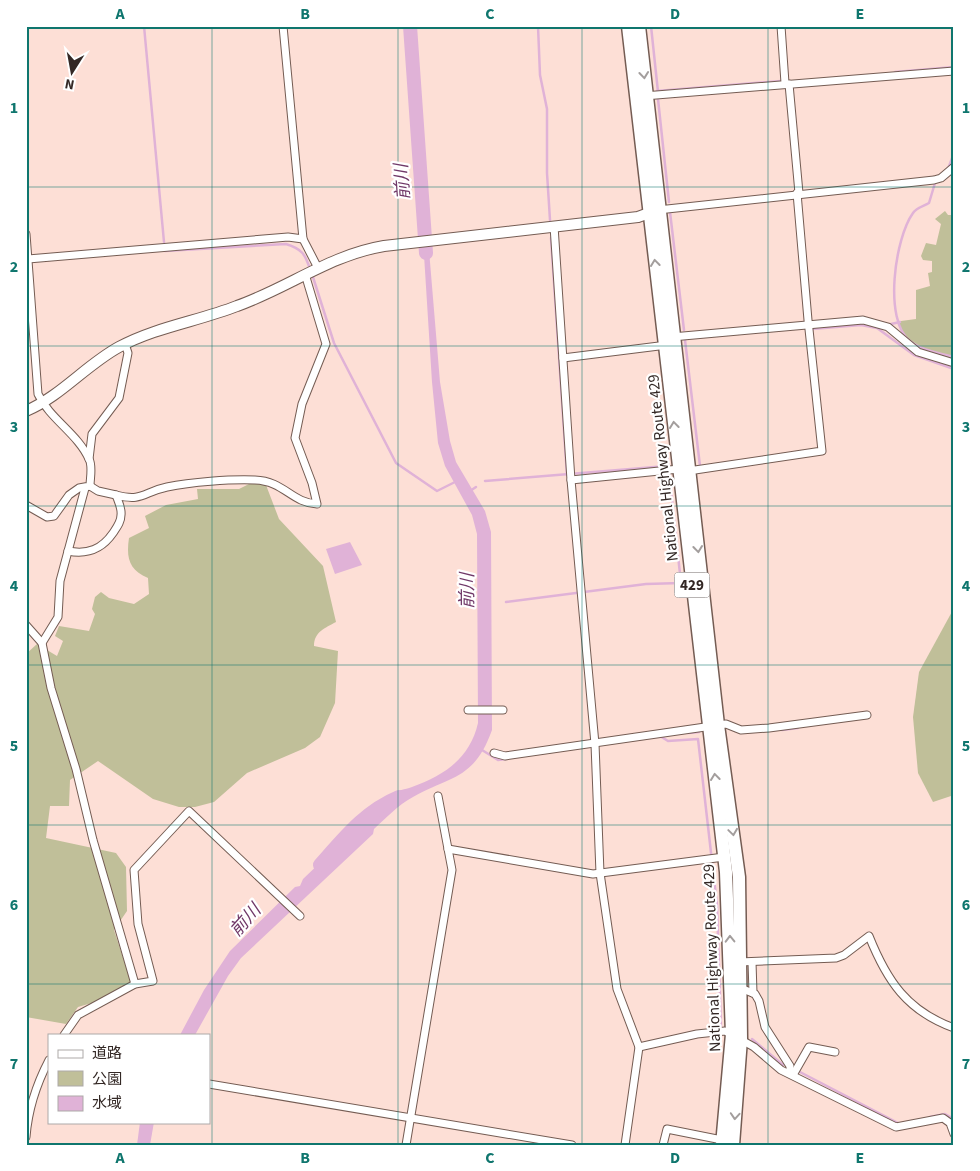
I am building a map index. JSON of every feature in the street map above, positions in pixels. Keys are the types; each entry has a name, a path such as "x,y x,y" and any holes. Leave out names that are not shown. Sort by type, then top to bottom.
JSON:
{"highway":[{"name":"National Highway Route 429","path":"628,26 642,96"},
{"name":"National Highway Route 429","path":"639,26 642,96 670,341 676,470 714,726 739,877 742,988 726,1143"},
{"name":"National Highway Route 429","path":"714,726 716,858 741,962"}],"street":[{"path":"26,505 47,517 54,516 69,495 79,488 87,487 116,495 138,498 166,488 253,480 278,484 306,504 317,504 312,483 295,438 302,404 326,344 303,239 283,26"},
{"path":"571,477 676,470 822,451 808,325 798,193 781,26"},
{"path":"642,96 954,71"},
{"path":"26,412 43,404 99,359 125,344 239,306 311,271 358,251 436,240 638,217 654,211 798,193 934,180 941,178 954,167"},
{"path":"554,226 571,477 594,745 600,874 617,990 639,1047 625,1145"},
{"path":"26,234 38,394 43,404 73,436 89,459"},
{"path":"28,259 288,237 303,239"},
{"path":"563,358 670,341 864,320 881,323 918,352 954,363"},
{"path":"42,643 58,617 60,581 87,487 92,434 118,398 128,353 125,344"},
{"path":"68,551 86,553 101,547 108,540 118,526 122,513 116,495"},
{"path":"26,625 42,643 51,688 76,770 93,840 135,984"},
{"path":"469,710 502,710"},
{"path":"494,753 505,756 594,745 726,724 741,730 867,715"},
{"path":"406,1145 452,870 438,796"},
{"path":"65,1034 78,1015 135,984 153,981 138,924 134,870 183,815 189,811 299,915"},
{"path":"448,849 600,874 716,858"},
{"path":"741,962 836,958 844,955 869,936 885,971 911,1005 924,1015 954,1028"},
{"path":"742,988 759,1001 765,1027 790,1066 792,1074"},
{"path":"639,1047 697,1034 725,1031 754,1047 781,1070 896,1127 942,1118 950,1123 954,1134"},
{"path":"792,1074 809,1047 835,1052"},
{"path":"26,1137 30,1114 42,1073 48,1062"},
{"path":"210,1084 572,1145"},
{"path":"663,1145 667,1129 726,1143"}],"green space":[{"path":"945,211 948,215 954,215 954,359 914,344 903,333 899,325 901,321 916,319 916,290 930,286 928,273 932,272 932,261 923,260 921,256 926,243 936,245 941,224 935,219"},
{"path":"251,483 266,485 279,519 323,566 336,622 318,634 314,641 314,646 338,651 335,703 320,737 305,748 247,773 214,802 195,807 179,807 153,799 98,761 70,780 69,806 50,806 46,838 116,853 126,867 127,911 114,930 131,982 95,1002 78,1007 66,1024 26,1017 26,654 37,644 57,656 63,641 55,636 59,626 89,631 95,614 92,609 95,597 101,592 109,598 134,604 149,594 148,578 133,567 128,552 129,538 149,528 145,516 166,505 198,499 197,489 239,489"},
{"path":"954,608 954,795 933,802 918,773 913,717 919,672"}],"water":[{"path":"428,238 440,382 450,441 456,462 485,511 491,532 492,730 478,758 469,767 460,774 413,797 397,808 374,829 373,834 241,958 228,976 196,1034 181,1034 204,990 230,951 295,887 300,886 303,879 391,795 435,777 454,764 469,746 478,723 477,534 472,515 445,466 438,443 432,382 423,239"},
{"path":"350,542 362,565 335,574 326,549"},
{"path":"140,1124 154,1124 150,1145 137,1145"}],"waterway":[{"path":"144,26 164,242"},
{"name":"前川","path":"410,26 426,253"},
{"path":"538,26 540,75 547,109 547,173 550,220"},
{"path":"651,26 658,92"},
{"path":"895,72 954,67"},
{"path":"657,91 781,81"},
{"path":"658,99 669,202"},
{"path":"948,169 954,153"},
{"path":"935,183 929,203 914,211 901,241 897,259 894,298 902,330 910,341 926,349 954,357"},
{"path":"670,212 684,330"},
{"path":"551,238 567,475"},
{"path":"165,251 286,244 302,253 310,269"},
{"path":"312,274 334,343 396,463 437,491 455,482"},
{"path":"891,324 900,322"},
{"path":"812,329 861,325 877,328 914,355 954,369"},
{"path":"685,340 700,466"},
{"path":"506,602 646,584 681,583 667,454"},
{"path":"485,481 667,466"},
{"path":"470,491 476,487"},
{"path":"782,730 798,728"},
{"path":"688,733 699,732"},
{"path":"660,736 668,741 698,739 717,905 721,1028"},
{"path":"482,750 498,760 506,759"},
{"name":"前川","path":"320,865 365,818 399,797"},
{"path":"752,1039 783,1065"},
{"path":"798,1071 900,1124"},
{"path":"930,1117 945,1114 954,1119"}]}
